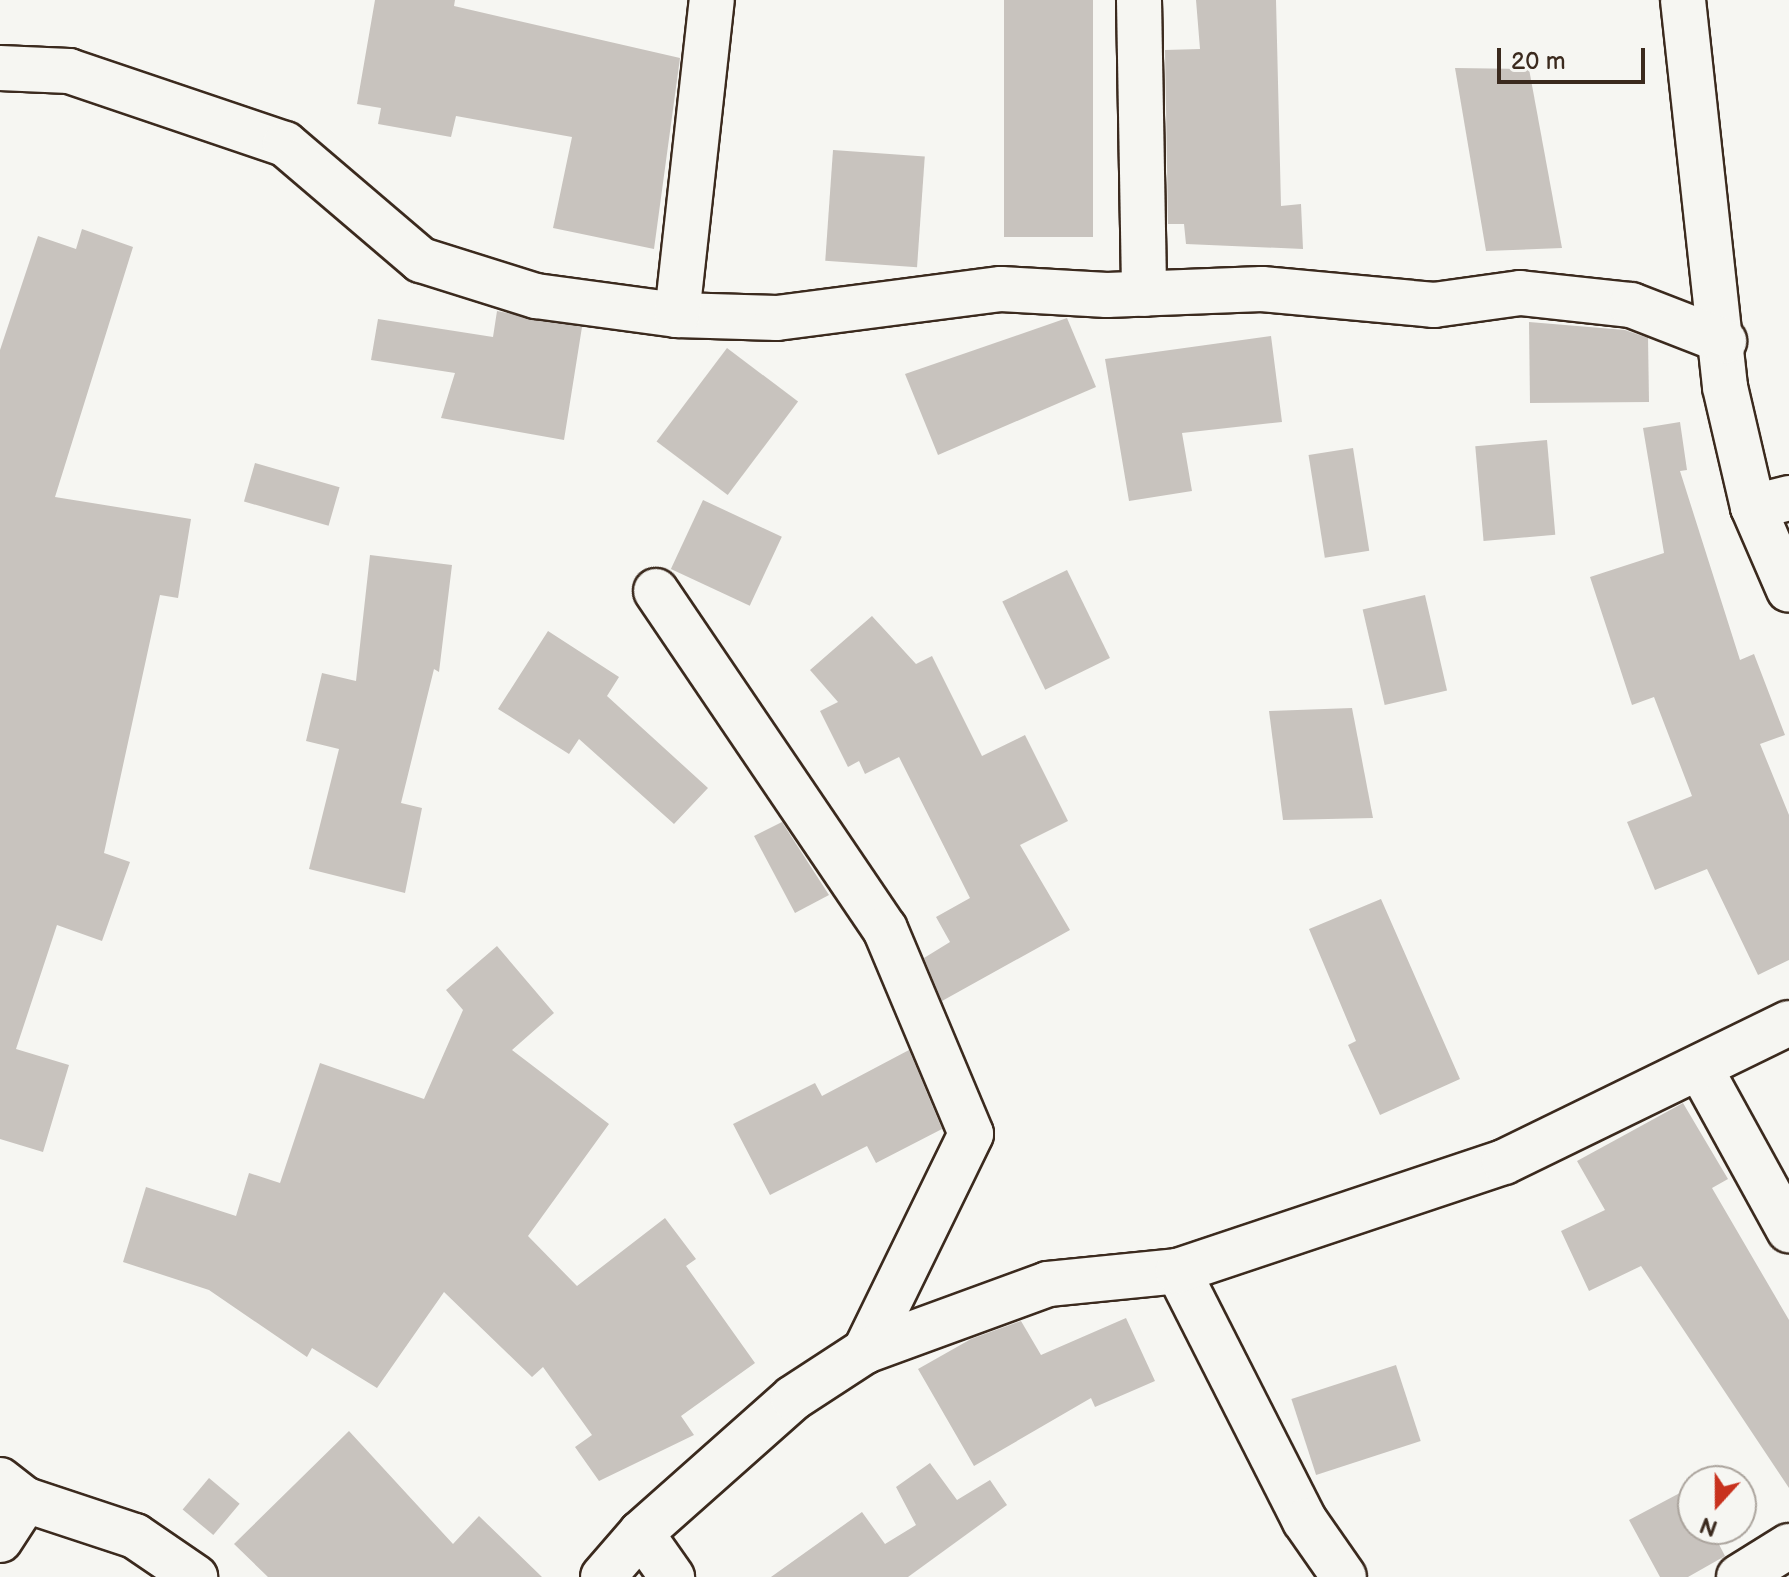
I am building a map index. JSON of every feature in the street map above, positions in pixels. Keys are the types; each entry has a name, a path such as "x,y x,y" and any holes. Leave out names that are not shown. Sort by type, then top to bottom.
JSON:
{"street":[{"path":"677,315 712,0"},
{"path":"1139,0 1144,294"},
{"path":"1683,0 1724,341 1725,387 1771,502 1789,590"},
{"path":"0,68 69,71 285,144 421,260 536,296 677,315 777,318 1001,289 1144,294 1262,289 1434,305 1520,293 1631,305 1724,341"},
{"path":"656,591 885,929 971,1134 865,1351"},
{"path":"603,1577 641,1533 793,1398 865,1351 1048,1284 1178,1271 1504,1162 1701,1070 1789,1023"},
{"path":"1701,1070 1789,1230"},
{"path":"1178,1271 1305,1521 1344,1577"},
{"path":"0,1540 13,1490 135,1536 195,1577"},
{"path":"641,1533 672,1577"},
{"path":"1739,1577 1789,1546"}],"building":[{"path":"375,0 455,0 454,6 680,58 654,249 553,228 572,137 456,116 451,137 378,124 381,108 357,104"},
{"path":"1004,0 1093,0 1093,237 1004,237"},
{"path":"1196,0 1276,0 1281,206 1301,204 1303,249 1186,244 1184,224 1168,224 1165,50 1200,49"},
{"path":"1455,68 1529,69 1562,248 1486,251"},
{"path":"833,150 925,156 917,267 825,261"},
{"path":"82,229 133,247 55,497 191,519 178,598 160,595 104,853 130,862 102,941 57,925 16,1049 69,1065 43,1152 0,1139 0,350 38,236 76,249"},
{"path":"497,311 582,327 564,440 441,418 455,373 371,360 378,319 493,337"},
{"path":"1067,318 1096,387 938,455 905,374"},
{"path":"1529,322 1625,330 1648,338 1649,402 1530,403"},
{"path":"1271,336 1282,422 1182,433 1192,491 1129,501 1105,359"},
{"path":"727,348 798,402 728,495 657,441"},
{"path":"1680,422 1687,470 1680,471 1740,660 1754,654 1785,735 1760,744 1789,815 1789,960 1758,975 1707,869 1655,890 1627,822 1692,796 1654,697 1632,705 1590,577 1664,553 1643,428"},
{"path":"1547,440 1555,535 1484,541 1475,446"},
{"path":"1353,448 1369,551 1325,558 1309,455"},
{"path":"255,463 340,487 329,526 244,501"},
{"path":"703,500 782,537 750,606 671,569"},
{"path":"370,555 452,565 439,672 434,669 401,803 422,808 405,893 309,869 339,749 306,741 322,673 356,681"},
{"path":"1067,570 1110,658 1045,690 1002,602"},
{"path":"1425,595 1447,690 1385,705 1363,609"},
{"path":"872,616 916,664 932,656 982,756 1025,735 1068,821 1020,845 1070,930 942,1001 924,958 950,942 936,917 970,898 899,757 865,774 859,761 848,767 820,711 838,702 810,670"},
{"path":"548,631 619,677 607,696 708,788 674,824 579,739 569,754 498,709"},
{"path":"1352,708 1373,818 1283,820 1269,711"},
{"path":"782,822 829,895 795,913 754,836"},
{"path":"1381,899 1460,1079 1380,1115 1348,1045 1356,1041 1309,929"},
{"path":"497,946 554,1013 512,1050 609,1124 528,1236 577,1286 665,1218 696,1259 686,1266 755,1363 681,1416 694,1435 599,1481 575,1447 592,1435 543,1367 532,1377 444,1292 377,1388 312,1348 307,1357 209,1290 123,1262 146,1187 236,1216 249,1173 280,1183 320,1063 424,1099 463,1010 446,990"},
{"path":"909,1050 942,1129 876,1163 867,1146 770,1195 733,1124 815,1083 822,1096"},
{"path":"1683,1103 1728,1179 1712,1188 1789,1320 1789,1488 1641,1266 1589,1291 1561,1231 1605,1210 1577,1161"},
{"path":"1126,1318 1155,1381 1095,1407 1091,1398 974,1466 918,1369 971,1339 1021,1321 1041,1355"},
{"path":"1396,1365 1421,1441 1316,1475 1291,1399"},
{"path":"349,1431 453,1544 479,1516 542,1577 268,1577 234,1544"},
{"path":"930,1463 957,1500 990,1480 1007,1505 908,1577 771,1577 862,1512 885,1544 916,1525 896,1487"},
{"path":"209,1478 240,1504 213,1535 183,1509"},
{"path":"1677,1494 1677,1545 1719,1545 1725,1556 1688,1577 1660,1577 1629,1520"}]}
